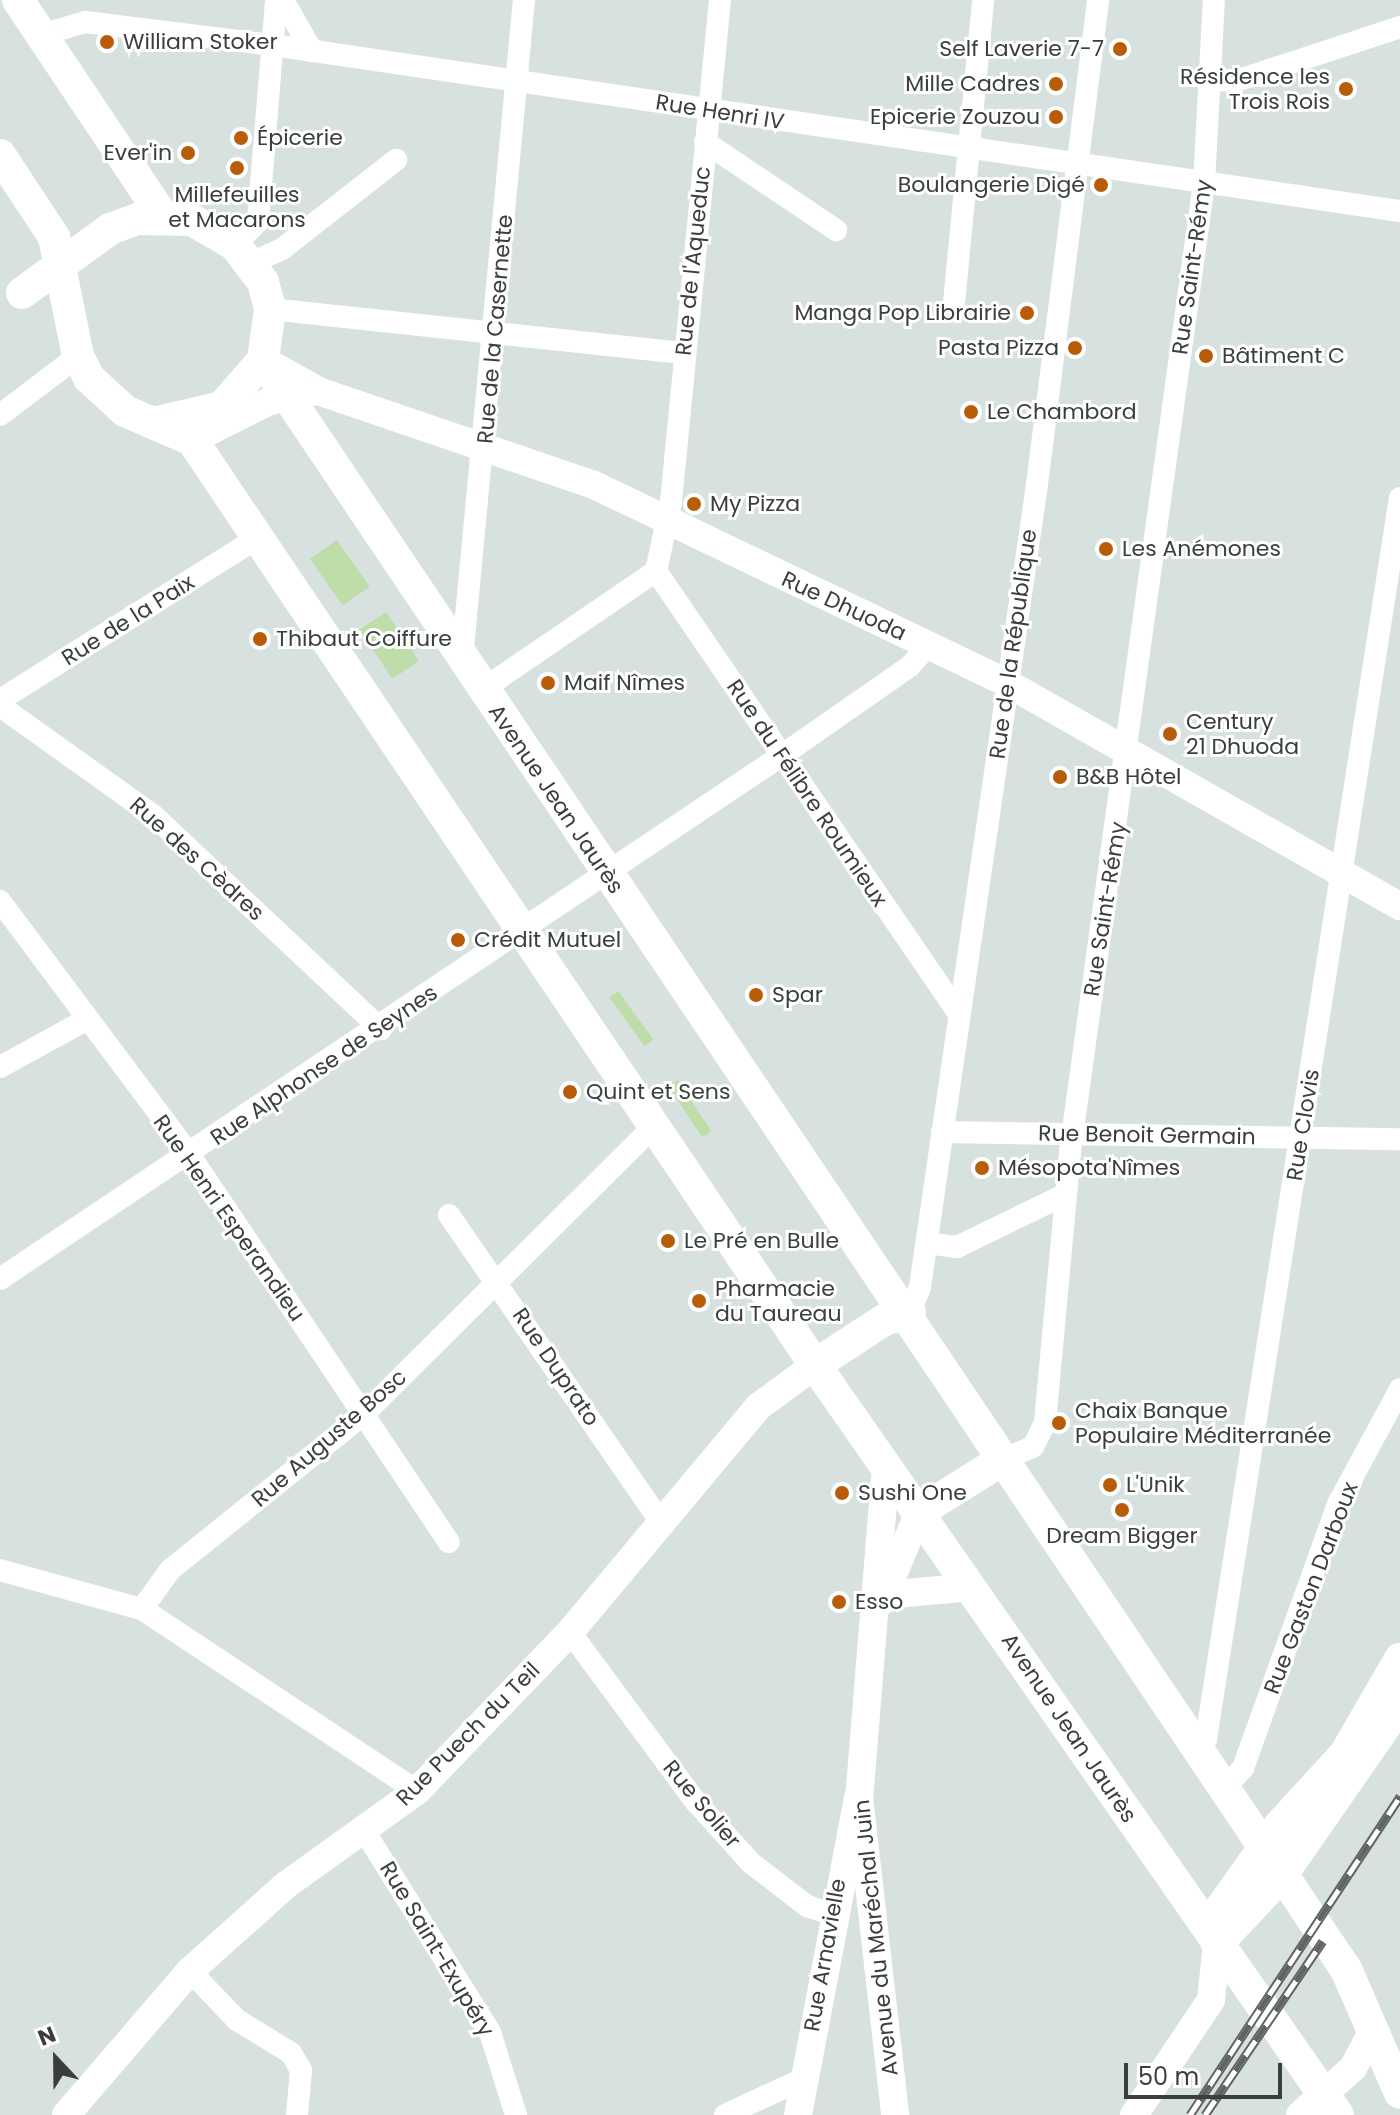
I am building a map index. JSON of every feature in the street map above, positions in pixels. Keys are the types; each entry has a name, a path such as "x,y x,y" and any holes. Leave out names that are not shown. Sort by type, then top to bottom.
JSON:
{"main road":[{"path":"18,0 162,215"},
{"path":"0,155 54,237 72,312 78,356 105,396 150,423 192,440"},
{"path":"11,291 62,268 110,229 162,215 204,227 243,254 270,309 263,360 222,407 150,423"},
{"path":"72,312 89,273 112,249 139,235 204,227"},
{"path":"11,291 72,312"},
{"name":"Avenue Jean Jaurès","path":"263,360 605,873 915,1300 1002,1460 1346,1969 1400,2093"},
{"name":"Avenue Jean Jaurès","path":"192,440 815,1365 1217,1944 1320,2109"},
{"path":"815,1365 915,1300"},
{"path":"919,1512 1002,1460"},
{"path":"1217,1944 1221,1908 1263,1848 1345,1754 1400,1659"},
{"path":"1217,1944 1242,1926 1281,1876 1400,1705"}],"street":[{"path":"243,254 258,221 276,0"},
{"path":"283,0 312,51"},
{"name":"Rue de la Casernette","path":"462,659 524,0"},
{"name":"Rue de l'Aqueduc","path":"656,571 666,522 685,353 720,0"},
{"path":"954,303 983,0"},
{"name":"Rue de la République","path":"915,1300 927,1243 1007,683 1098,0"},
{"name":"Rue Saint-Rémy","path":"1002,1460 1033,1447 1043,1435 1064,1195 1204,183 1214,0"},
{"name":"Rue Henri IV","path":"41,35 85,22 273,45 1074,167 1400,211"},
{"path":"1212,80 1236,81 1400,27"},
{"path":"705,142 836,230"},
{"path":"243,254 282,249 396,160"},
{"path":"270,309 685,353"},
{"path":"0,415 78,356"},
{"name":"Rue Dhuoda","path":"263,360 321,392 484,444 592,484 1007,683 1127,747 1342,875 1400,906"},
{"path":"192,440 289,396 321,392"},
{"name":"Rue Clovis","path":"1195,1747 1206,1739 1400,498"},
{"name":"Rue de la Paix","path":"0,703 256,539"},
{"path":"483,689 656,571"},
{"name":"Rue du Félibre Roumieux","path":"656,571 959,1014"},
{"name":"Rue Alphonse de Seynes","path":"0,1279 381,1029 910,666 928,646"},
{"name":"Rue des Cèdres","path":"0,703 153,815 381,1029"},
{"name":"Rue Henri Esperandieu","path":"0,901 84,1021 189,1154 449,1542"},
{"path":"0,1067 84,1021"},
{"name":"Rue Auguste Bosc","path":"142,1609 170,1570 364,1414 653,1127"},
{"name":"Rue Benoit Germain","path":"942,1132 1400,1139"},
{"path":"927,1243 957,1247 1064,1195"},
{"name":"Rue Duprato","path":"449,1215 661,1522"},
{"name":"Rue Puech du Teil","path":"66,2115 190,1971 286,1885 365,1832 417,1791 570,1632 758,1407 815,1365"},
{"name":"Rue Gaston Darboux","path":"1224,1788 1243,1768 1339,1502 1400,1389"},
{"name":"Avenue du Maréchal Juin","path":"886,1465 880,1606 859,1797 895,2115"},
{"name":"Avenue du Maréchal Juin","path":"880,1606 919,1512"},
{"path":"0,1570 142,1609 417,1791"},
{"path":"880,1606 972,1587"},
{"name":"Rue Solier","path":"570,1632 696,1802 751,1863 807,1906 831,1914 874,1914"},
{"name":"Rue Arnavielle","path":"798,2115 831,1914 859,1797"},
{"name":"Rue Saint-Exupéry","path":"365,1832 490,2032 516,2115"},
{"path":"1134,2115 1211,2000 1217,1944"},
{"path":"190,1971 237,2020 291,2053 301,2070 297,2115"},
{"path":"1320,2109 1353,2068 1373,2030"},
{"path":"725,2115 803,2079"}],"green space":[{"path":"337,540 370,587 343,606 310,559"},
{"path":"386,612 419,661 392,679 359,630"},
{"path":"618,991 653,1040 644,1046 609,997"},
{"path":"678,1080 711,1131 702,1137 669,1086"}],"railway":[{"path":"1190,2115 1400,1796"},
{"path":"1205,2115 1323,1941"}],"place":[{"name":"William Stoker","path":"107,42"},
{"name":"Self Laverie 7-7","path":"1120,49"},
{"name":"Mille Cadres","path":"1056,84"},
{"name":"Résidence les Trois Rois","path":"1346,89"},
{"name":"Epicerie Zouzou","path":"1056,117"},
{"name":"Épicerie","path":"241,138"},
{"name":"Ever'in","path":"188,153"},
{"name":"Millefeuilles et Macarons","path":"237,168"},
{"name":"Boulangerie Digé","path":"1101,185"},
{"name":"Manga Pop Librairie","path":"1027,313"},
{"name":"Pasta Pizza","path":"1075,348"},
{"name":"Bâtiment C","path":"1206,356"},
{"name":"Le Chambord","path":"971,412"},
{"name":"My Pizza","path":"694,504"},
{"name":"Les Anémones","path":"1106,549"},
{"name":"Thibaut Coiffure","path":"260,639"},
{"name":"Maif Nîmes","path":"548,683"},
{"name":"Century 21 Dhuoda","path":"1170,734"},
{"name":"B&B Hôtel","path":"1060,777"},
{"name":"Crédit Mutuel","path":"458,940"},
{"name":"Spar","path":"756,995"},
{"name":"Quint et Sens","path":"570,1092"},
{"name":"Mésopota'Nîmes","path":"982,1168"},
{"name":"Le Pré en Bulle","path":"668,1241"},
{"name":"Pharmacie du Taureau","path":"699,1301"},
{"name":"Chaix Banque Populaire Méditerranée","path":"1059,1423"},
{"name":"L'Unik","path":"1110,1485"},
{"name":"Sushi One","path":"842,1493"},
{"name":"Dream Bigger","path":"1122,1510"},
{"name":"Esso","path":"839,1602"}]}
